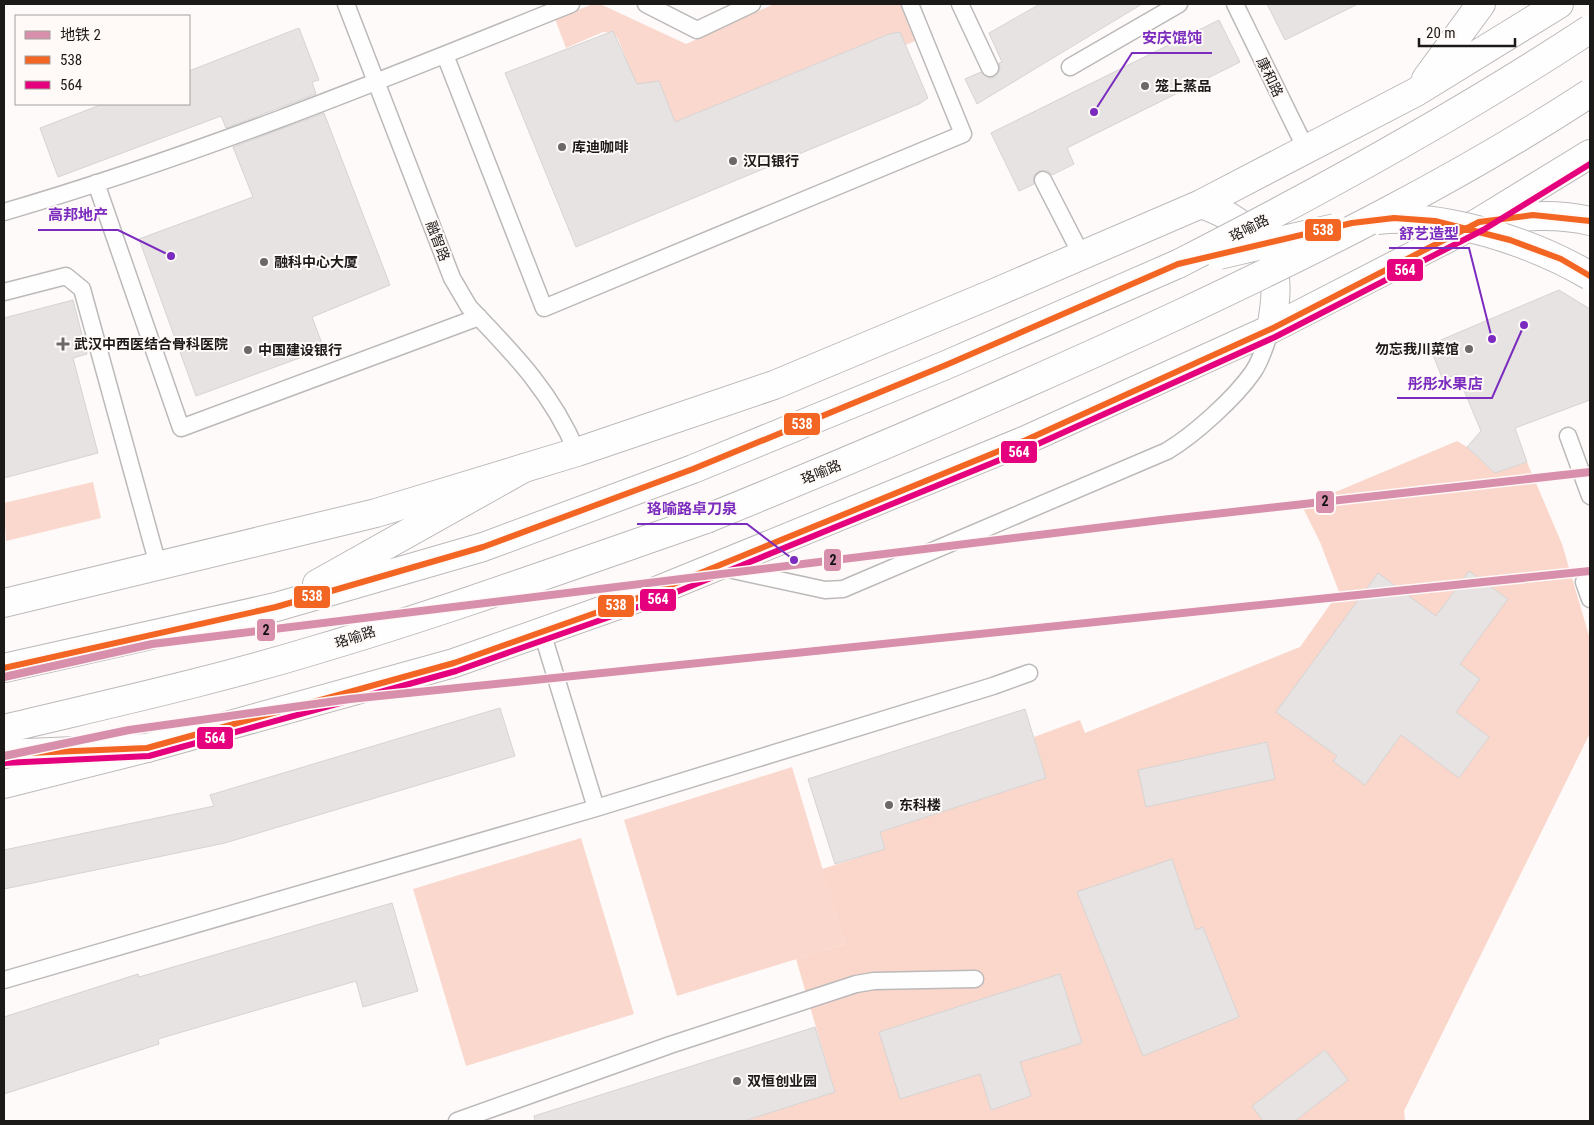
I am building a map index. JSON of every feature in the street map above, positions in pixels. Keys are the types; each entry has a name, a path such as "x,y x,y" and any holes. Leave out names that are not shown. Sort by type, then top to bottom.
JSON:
{"main road":[{"path":"1416,92 1481,4"},
{"path":"4,603 376,513 577,452 774,385 1201,204 1416,92 1559,4"},
{"name":"珞喻路","path":"4,668 276,606 483,547 693,469 946,365 1178,264 1297,204 1417,137 1590,29"},
{"name":"珞喻路","path":"4,728 123,700 314,650 504,589 706,519 892,443 1070,365 1300,257 1435,187 1590,94"},
{"path":"4,784 147,748 454,664 649,594 717,567 1026,440 1271,329 1479,222 1590,154"},
{"path":"1201,204 1224,212 1250,231 1266,253 1275,279 1271,329"},
{"path":"1479,222 1533,215 1567,217 1590,222"},
{"path":"1178,264 1352,224 1394,218 1435,221 1510,240 1561,259 1590,276"},
{"path":"276,606 524,468"},
{"path":"4,754 147,748"}],"lane":[{"name":"融智路","path":"346,4 452,278 469,307 543,388 566,425 577,452"},
{"path":"4,212 96,183 377,82 571,4"},
{"path":"646,4 697,30 752,4"},
{"path":"445,55 544,308 963,134 910,4"},
{"path":"960,4 990,68"},
{"path":"1070,67 1179,4"},
{"name":"康和路","path":"1234,4 1306,149"},
{"path":"1043,180 1082,256"},
{"path":"96,183 181,428 479,317"},
{"path":"4,292 66,276 82,289 158,565"},
{"path":"717,567 825,590 843,589 1149,458 1181,442 1223,404 1253,372 1262,355 1271,329"},
{"path":"1568,436 1590,496"},
{"path":"1590,580 1584,582 1590,599"},
{"path":"542,632 596,808"},
{"path":"4,980 596,808 993,686 1029,672"},
{"path":"458,1121 670,1045 856,984 874,981 975,979"}],"shaded area":[{"path":"593,4 600,4 686,44 774,4 900,4 915,41 906,45 901,35 889,34 675,122 660,83 651,82 638,88 614,33 603,32 566,48 555,19"},
{"path":"1457,441 1467,447 1495,473 1527,462 1562,544 1590,639 1590,733 1404,1111 1405,1121 744,1121 835,1092 796,959 845,944 822,869 885,849 880,832 1046,778 1034,737 1080,720 1085,733 1300,647 1339,592 1320,542 1302,506"},
{"path":"93,482 101,518 6,541 4,503"},
{"path":"792,767 845,944 677,996 624,820"},
{"path":"581,838 634,1014 466,1066 413,889"}],"building":[{"path":"1040,4 1142,4 977,104 965,79 981,72 989,78 995,77 1000,69 999,63 1002,62 989,33"},
{"path":"1267,4 1358,4 1285,40"},
{"path":"1219,20 1240,62 1067,148 1074,164 1052,175 1048,171 1039,171 1034,175 1034,184 1019,191 991,133"},
{"path":"299,28 319,80 312,82 316,94 226,128 221,116 58,177 40,128 100,105 190,105 190,71"},
{"path":"613,31 637,84 659,81 675,122 889,34 900,32 928,98 919,104 576,247 505,73"},
{"name":"融科中心大厦","path":"324,113 390,285 312,317 324,349 196,396 139,239 253,197 233,147"},
{"path":"1559,290 1590,309 1590,400 1515,428 1527,462 1495,473 1467,447 1481,431 1457,374 1443,380 1429,345"},
{"path":"73,300 87,354 73,358 98,453 4,478 4,318"},
{"path":"1469,571 1508,599 1460,664 1480,679 1456,712 1489,737 1459,778 1401,735 1365,785 1333,761 1337,756 1276,712 1378,573 1436,616"},
{"path":"500,708 515,756 225,843 4,889 4,850 214,806 210,795"},
{"name":"东科楼","path":"1025,709 1046,778 880,832 885,849 835,864 808,779"},
{"path":"1267,742 1275,779 1146,807 1138,770"},
{"path":"1172,859 1196,930 1203,927 1239,1017 1143,1056 1077,892"},
{"path":"392,903 418,991 363,1007 356,981 158,1039 159,1044 4,1094 4,1017 138,974 139,977"},
{"path":"1060,974 1082,1043 1020,1062 1031,1096 991,1110 980,1074 900,1099 879,1032"},
{"name":"双恒创业园","path":"815,1027 835,1092 744,1121 535,1121 534,1116"},
{"path":"1325,1050 1348,1080 1295,1121 1263,1121 1252,1106"}],"metro line":[{"name":"2","path":"4,677 152,644 1161,520 1590,472"},
{"name":"2","path":"4,756 129,730 350,699 1590,571"}],"transit line":[{"name":"564","path":"4,763 149,756 456,671 652,602 1029,448 1275,337 1483,230 1590,164"},
{"name":"538","path":"4,754 147,748 454,663 649,594 1026,440 1271,329 1479,222 1533,215 1590,221"},
{"name":"538","path":"4,668 276,607 483,547 693,469 946,365 1178,264 1352,223 1394,218 1435,221 1510,240 1561,259 1590,276"}],"place":[{"name":"笼上蒸品","path":"1145,86"},
{"name":"安庆馄饨","path":"1094,112"},
{"name":"库迪咖啡","path":"562,147"},
{"name":"汉口银行","path":"733,161"},
{"name":"高邦地产","path":"171,256"},
{"name":"融科中心大厦","path":"264,262"},
{"name":"彤彤水果店","path":"1524,325"},
{"name":"舒艺造型","path":"1492,339"},
{"name":"武汉中西医结合骨科医院","path":"63,344"},
{"name":"勿忘我川菜馆","path":"1469,349"},
{"name":"中国建设银行","path":"248,350"},
{"name":"珞喻路卓刀泉","path":"794,560"},
{"name":"东科楼","path":"889,805"},
{"name":"双恒创业园","path":"737,1081"}]}
